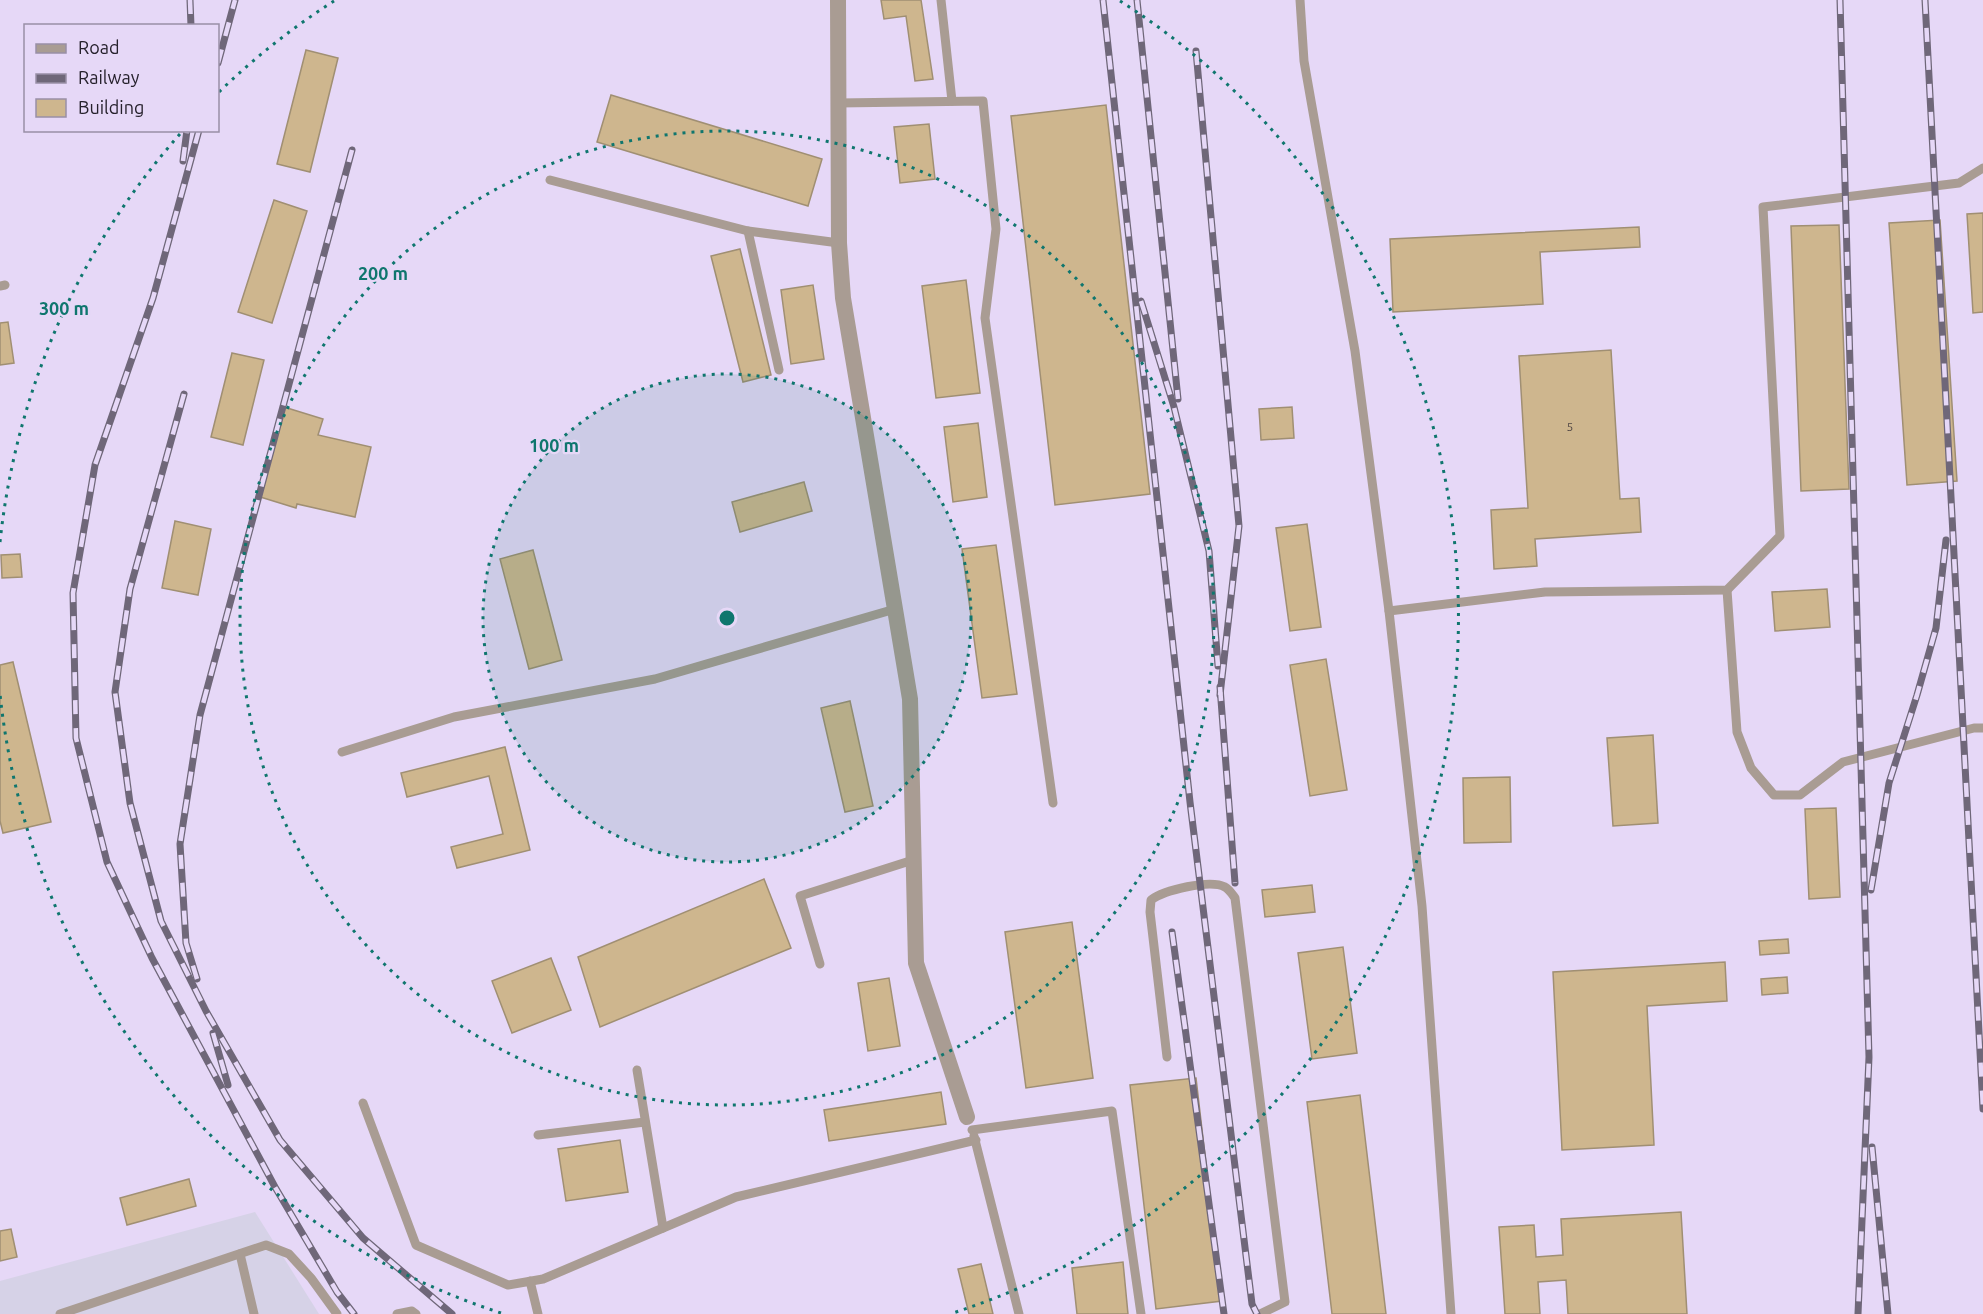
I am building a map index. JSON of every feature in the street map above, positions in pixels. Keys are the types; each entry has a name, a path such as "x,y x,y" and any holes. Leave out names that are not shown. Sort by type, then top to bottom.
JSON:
{"street":[{"path":"838,0 839,243 843,298 910,699 916,963 969,1124"}],"lane":[{"path":"941,0 952,101"},
{"path":"1300,0 1304,62 1355,351 1389,611 1422,906 1451,1314"},
{"path":"838,103 983,101 996,229 985,318 1053,803"},
{"path":"1389,611 1545,592 1727,590 1780,536 1763,207 1959,183 1983,168"},
{"path":"550,180 748,231 839,243"},
{"path":"748,231 779,370"},
{"path":"1727,590 1737,732 1751,768 1774,795 1800,795 1843,762 1974,728 1983,728"},
{"path":"342,752 454,717 656,679 895,609"},
{"path":"820,964 800,896 914,860"},
{"path":"1167,1057 1150,912 1151,900 1160,893 1212,884 1227,888 1235,898 1285,1302 1260,1314"},
{"path":"637,1070 663,1228"},
{"path":"363,1103 416,1245 508,1285 543,1279 736,1197 976,1140"},
{"path":"1018,1314 976,1140 969,1124 1112,1111 1141,1314"},
{"path":"538,1135 645,1122"},
{"path":"60,1314 266,1245 289,1254 337,1314"},
{"path":"240,1254 254,1314"},
{"path":"530,1281 538,1314"},
{"path":"397,1314 412,1311 416,1314"}],"shaded area":[{"path":"255,1212 319,1314 0,1314 0,1281"}],"building":[{"path":"881,0 921,0 933,79 915,81 906,16 884,19"},
{"path":"306,50 338,58 310,172 277,164"},
{"path":"611,95 822,159 808,206 597,142"},
{"path":"1106,105 1150,494 1055,505 1011,116"},
{"path":"929,124 935,179 900,183 894,127"},
{"path":"274,200 307,211 272,323 238,312"},
{"path":"1983,213 1983,312 1973,313 1967,214"},
{"path":"1940,220 1957,481 1907,485 1889,223"},
{"path":"1839,225 1849,489 1801,491 1791,226"},
{"path":"1639,227 1640,247 1540,252 1543,304 1393,312 1390,239"},
{"path":"740,249 771,375 743,382 711,256"},
{"path":"966,280 980,393 936,398 922,286"},
{"path":"813,285 824,359 791,364 781,290"},
{"path":"8,322 14,363 0,365 0,323"},
{"path":"1611,350 1620,499 1639,498 1641,532 1535,539 1537,566 1494,569 1491,510 1528,508 1519,356"},
{"path":"232,353 264,360 243,445 211,437"},
{"path":"284,407 323,419 318,435 371,447 355,517 297,504 296,508 257,496"},
{"path":"1292,407 1294,438 1261,440 1259,409"},
{"path":"978,423 987,497 953,502 944,427"},
{"path":"804,482 812,511 740,532 732,502"},
{"path":"175,521 211,529 198,595 162,588"},
{"path":"1307,524 1321,627 1290,631 1276,528"},
{"path":"996,545 1017,694 982,698 962,549"},
{"path":"533,550 562,660 529,669 500,559"},
{"path":"20,554 22,577 2,578 1,555"},
{"path":"1827,589 1830,627 1775,631 1772,592"},
{"path":"1326,659 1347,790 1310,796 1290,665"},
{"path":"13,662 51,822 3,833 0,821 0,665"},
{"path":"850,701 873,806 845,812 821,708"},
{"path":"1653,735 1658,823 1613,826 1607,738"},
{"path":"505,747 530,850 457,868 451,847 503,834 489,776 407,797 401,773"},
{"path":"1510,777 1511,842 1464,843 1463,778"},
{"path":"1836,808 1840,897 1809,899 1805,809"},
{"path":"764,879 791,948 600,1027 578,957"},
{"path":"1312,885 1315,912 1265,917 1262,890"},
{"path":"1072,922 1093,1078 1026,1088 1005,932"},
{"path":"1788,939 1789,953 1760,955 1759,941"},
{"path":"1343,947 1357,1053 1312,1059 1298,953"},
{"path":"551,958 571,1010 512,1033 492,981"},
{"path":"1725,962 1727,1001 1647,1006 1654,1145 1562,1150 1553,972"},
{"path":"1787,977 1788,993 1762,995 1761,979"},
{"path":"889,978 900,1046 868,1051 858,983"},
{"path":"1196,1078 1222,1301 1156,1309 1130,1085"},
{"path":"941,1092 946,1124 829,1141 824,1110"},
{"path":"1360,1095 1386,1314 1332,1314 1307,1102"},
{"path":"620,1140 628,1192 566,1201 558,1149"},
{"path":"189,1179 196,1206 127,1225 120,1198"},
{"path":"1681,1212 1687,1314 1568,1314 1566,1280 1538,1282 1540,1314 1505,1314 1499,1227 1534,1225 1536,1257 1563,1255 1561,1219"},
{"path":"11,1229 17,1257 0,1261 0,1231"},
{"path":"1123,1262 1128,1314 1077,1314 1072,1268"},
{"path":"981,1264 993,1314 969,1314 958,1269"}],"railway":[{"path":"190,0 191,24"},
{"path":"219,59 235,0"},
{"path":"1103,0 1190,802 1252,1304 1257,1314"},
{"path":"1137,0 1178,399"},
{"path":"1840,0 1869,1057 1858,1314"},
{"path":"1925,0 1983,1109"},
{"path":"1196,51 1239,526 1220,695"},
{"path":"183,161 187,132"},
{"path":"198,132 153,298 95,465 73,593 76,738 107,862 152,958 275,1187 337,1292 354,1314"},
{"path":"197,979 186,943 180,844 200,715 352,150"},
{"path":"1141,301 1174,407 1209,551 1218,666"},
{"path":"184,394 130,589 115,692 130,803 161,921 206,1011 280,1140 363,1238 452,1314"},
{"path":"1871,890 1889,783 1936,628 1946,540"},
{"path":"1220,687 1235,883"},
{"path":"1172,932 1224,1314"},
{"path":"213,1033 228,1085"},
{"path":"1872,1147 1888,1314"}]}
